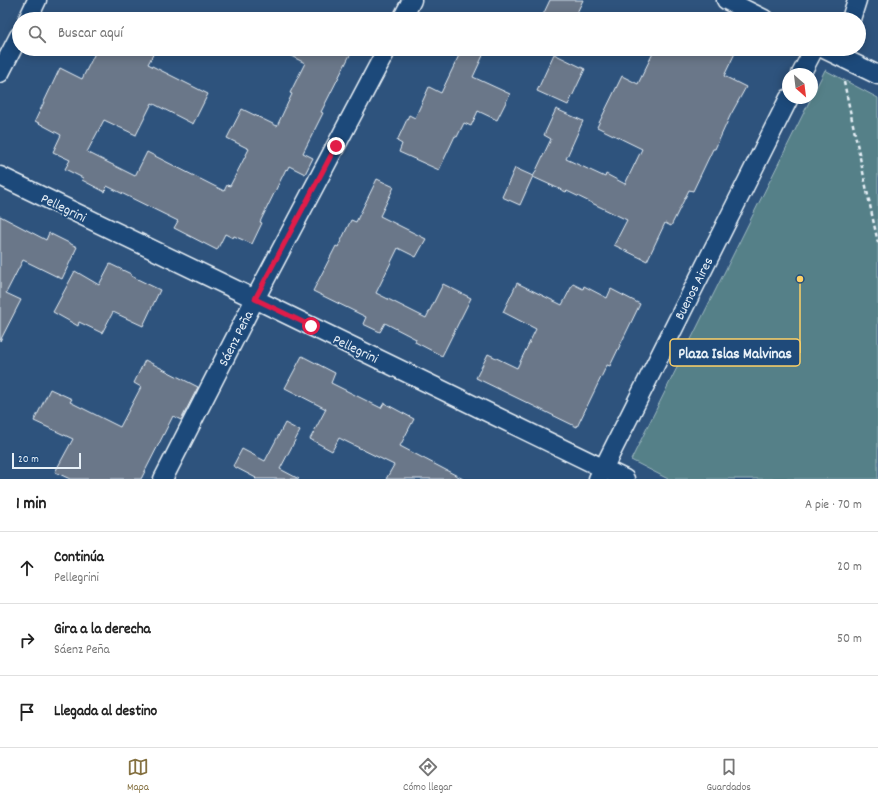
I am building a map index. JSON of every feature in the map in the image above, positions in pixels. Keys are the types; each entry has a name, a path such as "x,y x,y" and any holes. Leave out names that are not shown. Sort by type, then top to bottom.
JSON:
{"street":[{"path":"31,12 37,0"},
{"path":"406,12 412,0"},
{"path":"726,0 750,12"},
{"path":"853,12 857,0"},
{"path":"0,73 12,50"},
{"name":"Sáenz Peña","path":"163,479 382,56"},
{"path":"804,68 810,56"},
{"path":"843,56 878,75"},
{"name":"Buenos Aires","path":"600,473 786,104"},
{"name":"Pellegrini","path":"0,176 255,299 600,473 625,479"}],"path":[{"path":"835,56 878,243"}],"green space":[{"path":"825,70 878,98 878,479 668,479 631,460 808,104 818,104 818,84"}],"building":[{"path":"550,0 583,0 577,12 544,12"},
{"path":"94,56 152,56 148,64 208,94 193,124 152,103 136,135 104,120 87,152 135,176 147,152 224,191 227,185 230,186 249,149 227,138 242,109 277,126 292,94 290,93 305,63 291,56 349,56 321,112 323,113 303,153 313,158 305,174 289,166 287,170 286,169 260,222 262,223 252,244 234,236 233,238 225,234 217,250 174,228 178,221 107,186 105,192 65,169 70,160 53,152 61,135 35,121 60,68 82,79"},
{"path":"459,56 483,56 473,77 510,94 497,120 478,111 471,126 464,123 457,137 455,136 439,170 399,152 402,144 397,141 409,115 415,118 429,87 441,93"},
{"path":"553,56 558,56 585,69 568,105 537,91"},
{"path":"652,56 734,56 724,76 746,87 730,116 715,149 713,149 693,191 689,190 671,226 665,223 647,261 614,245 627,220 567,191 566,192 533,177 551,139 544,135 556,109 583,121 566,159 605,177 606,174 625,184 642,149 597,127 622,76 638,84"},
{"path":"515,168 533,176 520,205 502,197"},
{"path":"377,179 394,187 380,216 426,239 416,257 398,248 376,293 426,318 443,284 471,298 442,356 415,342 416,339 385,323 380,332 363,324 366,317 313,291 336,246 338,247 351,220 356,222"},
{"path":"0,216 46,240 49,233 77,247 62,279 23,260 6,293 21,300 0,341"},
{"path":"110,264 160,290 143,326 113,312 102,333 79,322 78,326 53,312 75,271 99,285"},
{"path":"517,283 562,305 573,284 583,289 584,286 607,298 611,289 640,304 610,366 607,365 577,427 476,378 488,354 517,368 536,329 503,312"},
{"path":"302,356 335,373 331,383 381,408 384,403 414,419 400,446 463,479 386,479 394,465 339,438 332,451 310,439 326,409 285,388"},
{"path":"145,360 198,387 181,420 173,416 141,479 70,479 55,472 73,439 34,421 50,389 72,399 70,402 120,427 141,387 134,383"},
{"path":"285,423 300,431 280,469 299,479 255,479 256,478 233,466 242,449 265,461"}],"place":[{"name":"Plaza Islas Malvinas","path":"800,279"}],"route":[{"path":"311,326 255,299 336,146"}]}
